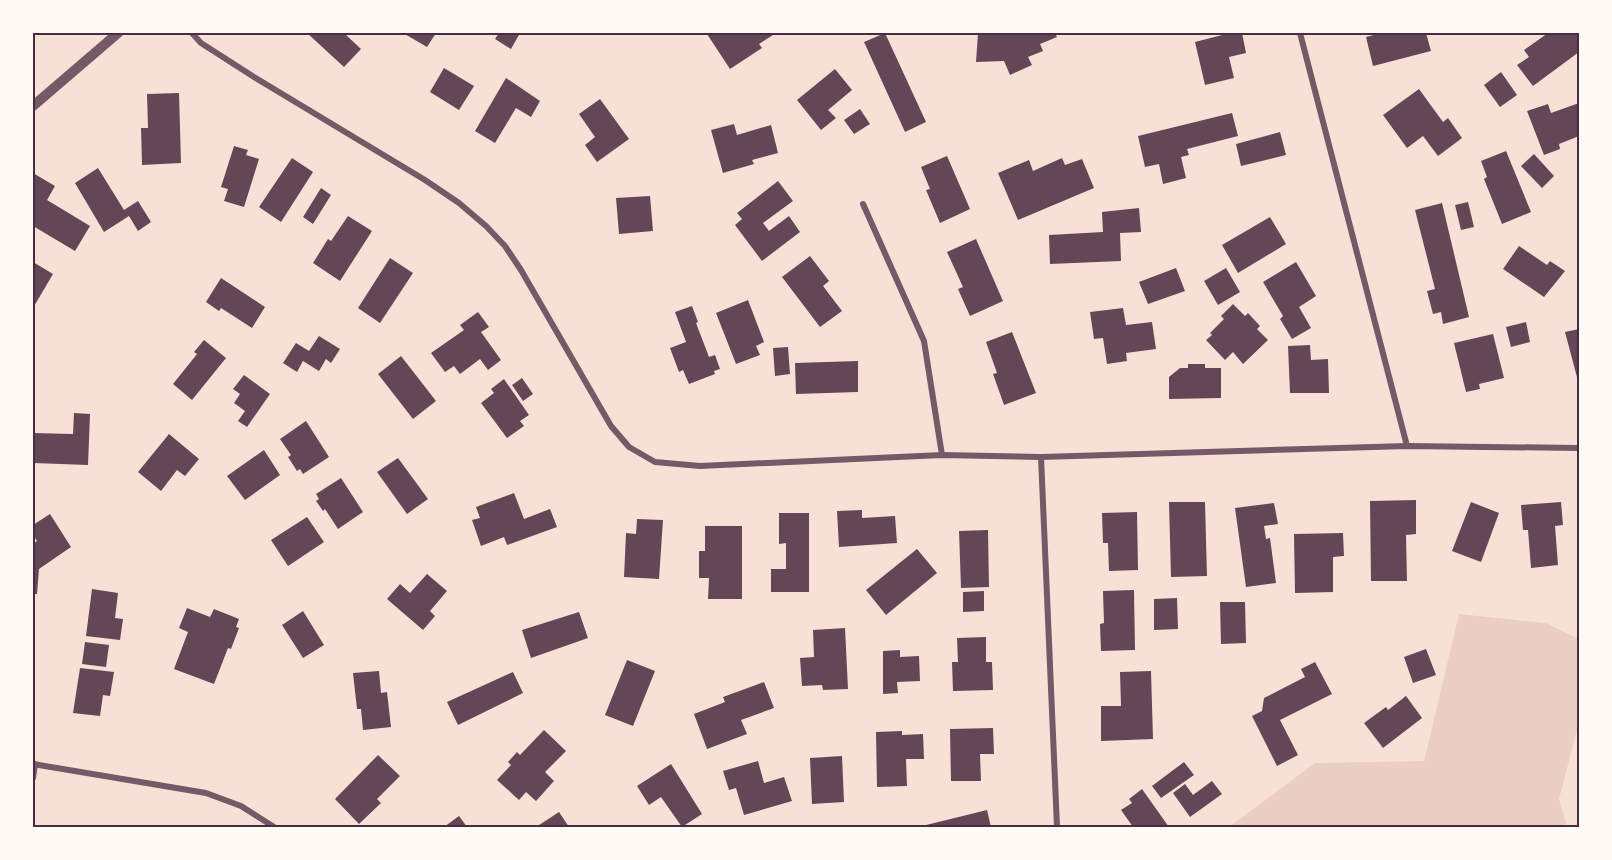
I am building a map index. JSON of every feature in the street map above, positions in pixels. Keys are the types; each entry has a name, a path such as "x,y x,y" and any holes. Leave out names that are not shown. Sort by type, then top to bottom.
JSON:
{"street":[{"path":"33,106 118,33"},
{"path":"192,33 201,43 254,77 425,180 486,225 505,246 521,270 611,426 629,447 655,462 700,466 942,455 1041,457 1407,446 1579,448"},
{"path":"1300,33 1407,446"},
{"path":"863,204 924,341 942,455"},
{"path":"1041,457 1057,827"},
{"path":"33,778 34,764 206,793 241,806 274,827"}],"shaded area":[{"path":"1459,614 1546,623 1579,639 1579,723 1559,799 1567,827 1229,827 1315,763 1424,761"}],"building":[{"path":"307,33 344,33 361,49 344,67"},
{"path":"403,33 436,33 427,47"},
{"path":"499,33 520,33 511,49 495,39"},
{"path":"708,33 771,33 773,35 759,44 762,48 730,69"},
{"path":"885,33 926,122 905,132 864,42"},
{"path":"978,33 1055,33 1057,37 1040,44 1043,51 1028,57 1032,65 1010,75 1004,61 976,62"},
{"path":"1230,33 1242,33 1246,53 1229,57 1234,78 1205,85 1195,42"},
{"path":"1381,33 1426,33 1431,51 1373,66 1366,37"},
{"path":"1548,33 1579,33 1579,52 1533,86 1517,65 1529,57 1524,50"},
{"path":"444,68 474,86 459,110 430,92"},
{"path":"835,69 852,90 828,110 836,118 821,130 797,100"},
{"path":"1501,72 1517,95 1500,107 1484,85"},
{"path":"506,78 540,101 531,117 516,108 495,143 475,131"},
{"path":"1419,89 1443,122 1448,118 1462,138 1438,156 1423,136 1407,148 1383,115"},
{"path":"179,93 181,163 142,165 141,128 148,128 147,94"},
{"path":"600,99 629,139 597,162 585,145 595,137 579,114"},
{"path":"1579,103 1579,136 1559,144 1560,149 1544,155 1527,111 1548,104 1551,113"},
{"path":"860,109 870,124 854,134 844,120"},
{"path":"1232,113 1238,136 1187,149 1189,155 1181,157 1186,178 1163,184 1159,164 1145,167 1138,136"},
{"path":"734,124 737,135 771,125 778,153 752,160 754,164 723,173 711,130"},
{"path":"1280,132 1286,155 1241,166 1236,144"},
{"path":"234,146 248,150 246,155 259,159 244,207 224,201 228,189 221,187"},
{"path":"1506,151 1531,212 1502,224 1484,179 1487,177 1481,161"},
{"path":"1534,154 1554,176 1542,188 1521,166"},
{"path":"947,156 970,209 940,223 926,190 930,189 921,167"},
{"path":"292,158 313,172 281,222 259,207"},
{"path":"1062,158 1065,165 1082,159 1094,188 1018,220 998,173 1029,160 1033,171"},
{"path":"98,168 124,210 138,201 151,222 138,231 129,216 104,232 75,183"},
{"path":"33,173 55,186 47,200 90,226 75,251 33,226"},
{"path":"778,181 793,201 763,223 769,231 789,216 800,232 762,261 735,225 742,219 737,213"},
{"path":"321,188 331,195 313,224 303,217"},
{"path":"650,196 653,231 619,234 616,198"},
{"path":"1468,202 1474,227 1461,230 1455,205"},
{"path":"1442,203 1469,317 1443,324 1441,312 1433,314 1427,291 1435,289 1415,210"},
{"path":"1139,208 1141,232 1120,233 1121,261 1050,264 1049,235 1103,232 1102,212"},
{"path":"348,216 372,231 340,281 313,263 328,239 331,241"},
{"path":"1270,217 1286,244 1238,273 1222,245"},
{"path":"976,239 1003,301 970,316 958,289 963,287 947,252"},
{"path":"1519,246 1547,265 1550,261 1565,271 1544,297 1503,269"},
{"path":"810,256 829,281 823,286 842,311 820,327 782,277"},
{"path":"390,258 413,273 380,323 358,308"},
{"path":"33,262 53,274 33,308"},
{"path":"1296,262 1316,296 1299,307 1311,328 1292,339 1280,319 1283,316 1263,282"},
{"path":"1176,268 1185,291 1148,304 1139,282"},
{"path":"1226,268 1240,292 1218,305 1204,281"},
{"path":"221,278 265,307 252,328 221,308 219,311 206,302"},
{"path":"748,300 764,342 756,346 760,355 736,364 716,313"},
{"path":"1233,304 1245,316 1248,313 1260,326 1257,329 1268,340 1243,364 1233,352 1225,360 1206,340 1224,319 1221,316"},
{"path":"692,306 709,357 715,355 720,369 714,371 715,374 689,384 683,370 679,372 670,348 686,342 675,312"},
{"path":"1123,308 1126,325 1152,322 1156,349 1126,353 1127,361 1107,364 1103,338 1094,339 1090,312"},
{"path":"478,312 489,327 481,332 501,360 488,370 480,359 460,374 454,366 445,372 431,353 464,330 460,325"},
{"path":"1526,322 1530,342 1511,347 1506,327"},
{"path":"1579,329 1579,381 1578,381 1565,332"},
{"path":"1012,332 1036,393 1004,405 993,374 997,373 986,342"},
{"path":"1493,334 1504,378 1479,384 1480,389 1466,392 1454,343"},
{"path":"319,336 340,349 331,363 326,359 319,371 303,361 297,372 283,363 296,343 309,351"},
{"path":"204,340 226,358 192,400 173,384 197,354 194,352"},
{"path":"1310,345 1311,360 1328,359 1329,393 1290,393 1288,346"},
{"path":"788,347 790,374 775,376 773,348"},
{"path":"401,356 436,401 413,419 378,374"},
{"path":"858,361 858,392 796,394 795,363"},
{"path":"1188,364 1205,364 1205,368 1221,368 1221,398 1169,399 1169,377 1180,368 1188,368"},
{"path":"244,375 270,394 247,427 238,421 245,411 234,403 240,394 233,389"},
{"path":"522,378 533,394 523,401 512,385"},
{"path":"504,379 529,415 520,421 524,426 507,438 481,403 494,393 491,389"},
{"path":"74,413 90,414 88,465 33,463 33,433 73,434"},
{"path":"306,421 329,457 303,474 300,469 297,471 288,457 291,455 280,439"},
{"path":"169,434 199,459 185,476 177,470 161,491 138,472"},
{"path":"264,450 280,475 245,500 227,476"},
{"path":"398,458 428,499 407,514 377,472"},
{"path":"341,478 363,512 338,529 325,509 323,511 316,501 319,499 316,494"},
{"path":"514,493 524,519 550,509 557,527 507,545 504,537 481,546 472,520 480,518 476,507"},
{"path":"1416,500 1416,534 1406,535 1407,581 1371,581 1370,501"},
{"path":"1169,502 1205,502 1207,576 1171,577"},
{"path":"1471,502 1499,513 1481,562 1452,551"},
{"path":"1561,502 1563,525 1555,526 1558,565 1531,568 1528,530 1523,530 1521,505"},
{"path":"1274,503 1278,524 1264,526 1266,539 1270,538 1276,583 1246,587 1235,508"},
{"path":"862,510 862,518 895,516 897,543 839,547 837,511"},
{"path":"1137,512 1138,570 1109,571 1108,543 1103,543 1102,513"},
{"path":"779,513 809,513 809,592 771,592 771,569 786,569 786,543 779,544"},
{"path":"50,514 71,547 39,569 37,594 33,594 33,544 37,541 33,535 33,525"},
{"path":"307,517 324,542 288,566 271,540"},
{"path":"637,519 663,520 659,579 624,577 626,533 636,534"},
{"path":"705,526 742,526 742,599 708,599 709,578 699,578 699,551 705,551"},
{"path":"988,530 989,587 961,588 959,531"},
{"path":"1343,533 1344,556 1333,557 1333,592 1295,593 1294,534"},
{"path":"917,549 937,573 886,615 866,590"},
{"path":"427,574 447,591 430,611 435,616 423,630 387,599 400,584 410,593"},
{"path":"92,589 118,593 115,618 123,619 120,640 86,636"},
{"path":"1134,590 1135,650 1101,651 1100,624 1104,623 1103,591"},
{"path":"984,591 984,611 963,612 963,592"},
{"path":"1177,598 1178,629 1154,630 1154,599"},
{"path":"1220,602 1245,602 1246,643 1221,644"},
{"path":"187,608 210,617 214,609 239,619 236,627 239,628 231,649 228,648 214,684 174,669 188,632 179,628"},
{"path":"303,611 324,645 303,658 282,625"},
{"path":"579,612 588,638 531,658 522,630"},
{"path":"845,628 848,689 823,690 822,685 802,686 800,658 814,657 813,630"},
{"path":"986,637 986,662 992,662 993,690 953,691 952,662 958,662 957,638"},
{"path":"85,642 109,645 106,667 82,664"},
{"path":"1426,649 1436,675 1413,683 1404,657"},
{"path":"900,650 900,657 919,656 920,681 897,682 898,693 883,694 883,651"},
{"path":"627,660 655,671 633,726 605,715"},
{"path":"1315,662 1332,694 1280,720 1298,755 1277,766 1252,716 1262,711 1264,698 1305,677 1301,669"},
{"path":"80,668 114,672 110,696 103,695 100,716 73,713"},
{"path":"379,671 381,693 387,692 391,727 363,730 361,709 357,709 353,673"},
{"path":"1151,671 1153,739 1101,741 1101,706 1121,706 1120,672"},
{"path":"513,672 523,693 458,725 447,702"},
{"path":"764,682 774,708 741,720 747,734 707,749 694,714 725,702 723,697"},
{"path":"1406,696 1422,718 1383,748 1364,723 1386,707 1388,710"},
{"path":"993,728 994,754 980,754 981,781 951,781 950,729"},
{"path":"544,730 566,751 545,772 554,781 536,801 526,792 519,800 497,780 511,765 508,762 517,752 520,755"},
{"path":"902,731 902,735 923,734 924,759 906,759 907,786 877,787 876,732"},
{"path":"378,755 400,776 377,799 381,803 359,824 335,799"},
{"path":"842,756 844,802 812,804 810,758"},
{"path":"758,761 764,783 784,777 792,801 744,815 736,788 729,790 723,771"},
{"path":"1184,762 1194,775 1161,798 1152,786"},
{"path":"671,764 702,814 682,827 661,797 649,805 637,786"},
{"path":"1212,781 1222,794 1190,817 1173,793 1185,784 1193,795"},
{"path":"1142,789 1169,827 1133,827 1121,810 1132,803 1129,799"},
{"path":"987,810 991,827 922,827 922,826"},
{"path":"559,812 569,827 536,827"},
{"path":"459,816 467,827 444,827"}]}
